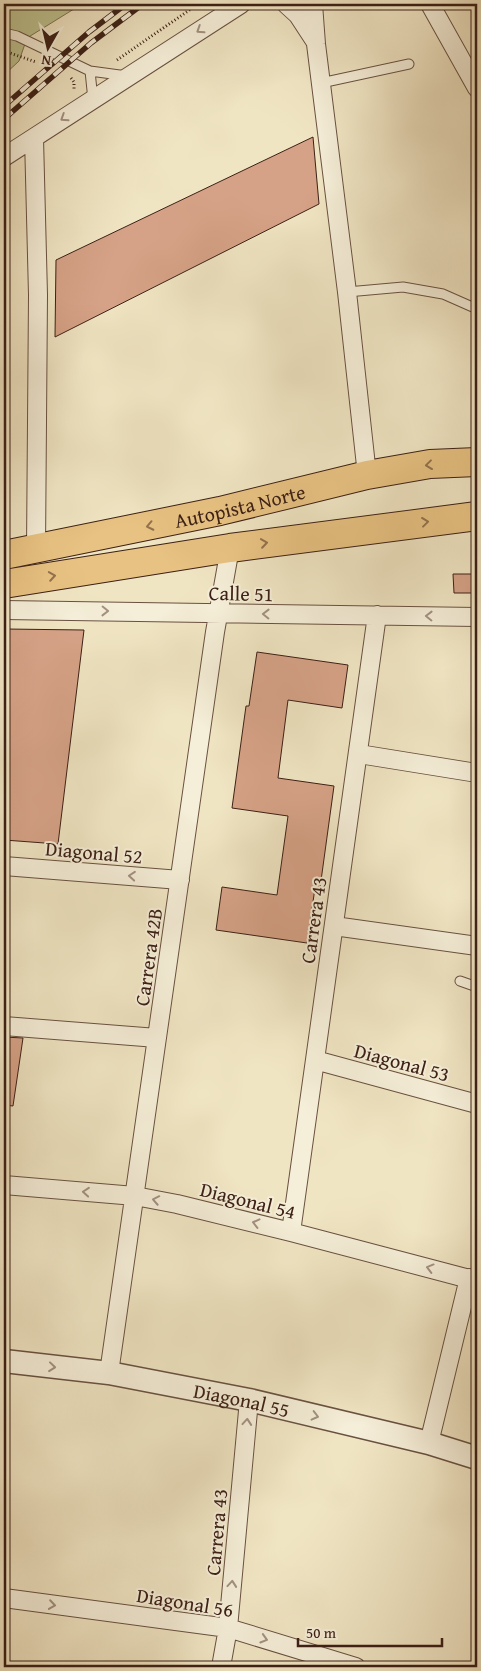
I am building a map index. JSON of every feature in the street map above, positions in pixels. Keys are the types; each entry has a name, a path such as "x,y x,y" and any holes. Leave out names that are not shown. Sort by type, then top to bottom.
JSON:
{"main road":[{"name":"Autopista Norte","path":"4,555 220,512 367,475 430,464 477,462"},
{"name":"Autopista Norte","path":"4,584 230,548 477,516"}],"street":[{"path":"4,157 241,4"},
{"path":"286,4 298,15 316,44"},
{"path":"313,4 316,44 347,292 367,475"},
{"path":"430,4 477,88"},
{"path":"34,138 38,295 36,549"},
{"name":"Carrera 42B","path":"109,1373 218,614 230,548"},
{"name":"Calle 51","path":"4,610 477,617"},
{"name":"Carrera 43","path":"291,1232 378,615"},
{"path":"359,754 477,773"},
{"name":"Diagonal 52","path":"4,866 180,880"},
{"path":"334,926 477,946"},
{"path":"4,1026 158,1038"},
{"name":"Diagonal 53","path":"315,1060 477,1104"},
{"name":"Diagonal 54","path":"4,1185 135,1196 177,1204 473,1279"},
{"path":"429,1443 473,1279"},
{"name":"Diagonal 55","path":"4,1362 109,1373 249,1400 429,1443 477,1458"},
{"name":"Carrera 43","path":"221,1667 228,1628 249,1400"},
{"name":"Diagonal 56","path":"4,1598 228,1628 356,1667"}],"lane":[{"path":"4,32 17,36 90,71 129,76"},
{"path":"321,83 409,64"},
{"path":"90,71 92,100"},
{"path":"347,292 403,287 444,294 477,310"},
{"path":"460,981 477,987"}],"path":[{"path":"4,51 41,64"},
{"path":"68,74 74,82 74,93"}],"green space":[{"path":"4,4 82,4 27,38 19,61 4,75"}],"building":[{"path":"313,137 319,204 55,337 56,260"},
{"path":"453,574 477,574 477,593 454,593"},
{"path":"6,629 84,630 58,844 4,840 4,639"},
{"path":"257,652 348,665 342,708 288,700 278,778 334,786 320,888 315,888 307,943 216,930 222,887 277,895 288,816 232,808 246,706 249,706"},
{"path":"4,1037 23,1038 13,1106 4,1105"}],"railway":[{"path":"4,106 89,32 126,4"},
{"path":"4,119 91,43 143,4"}]}
